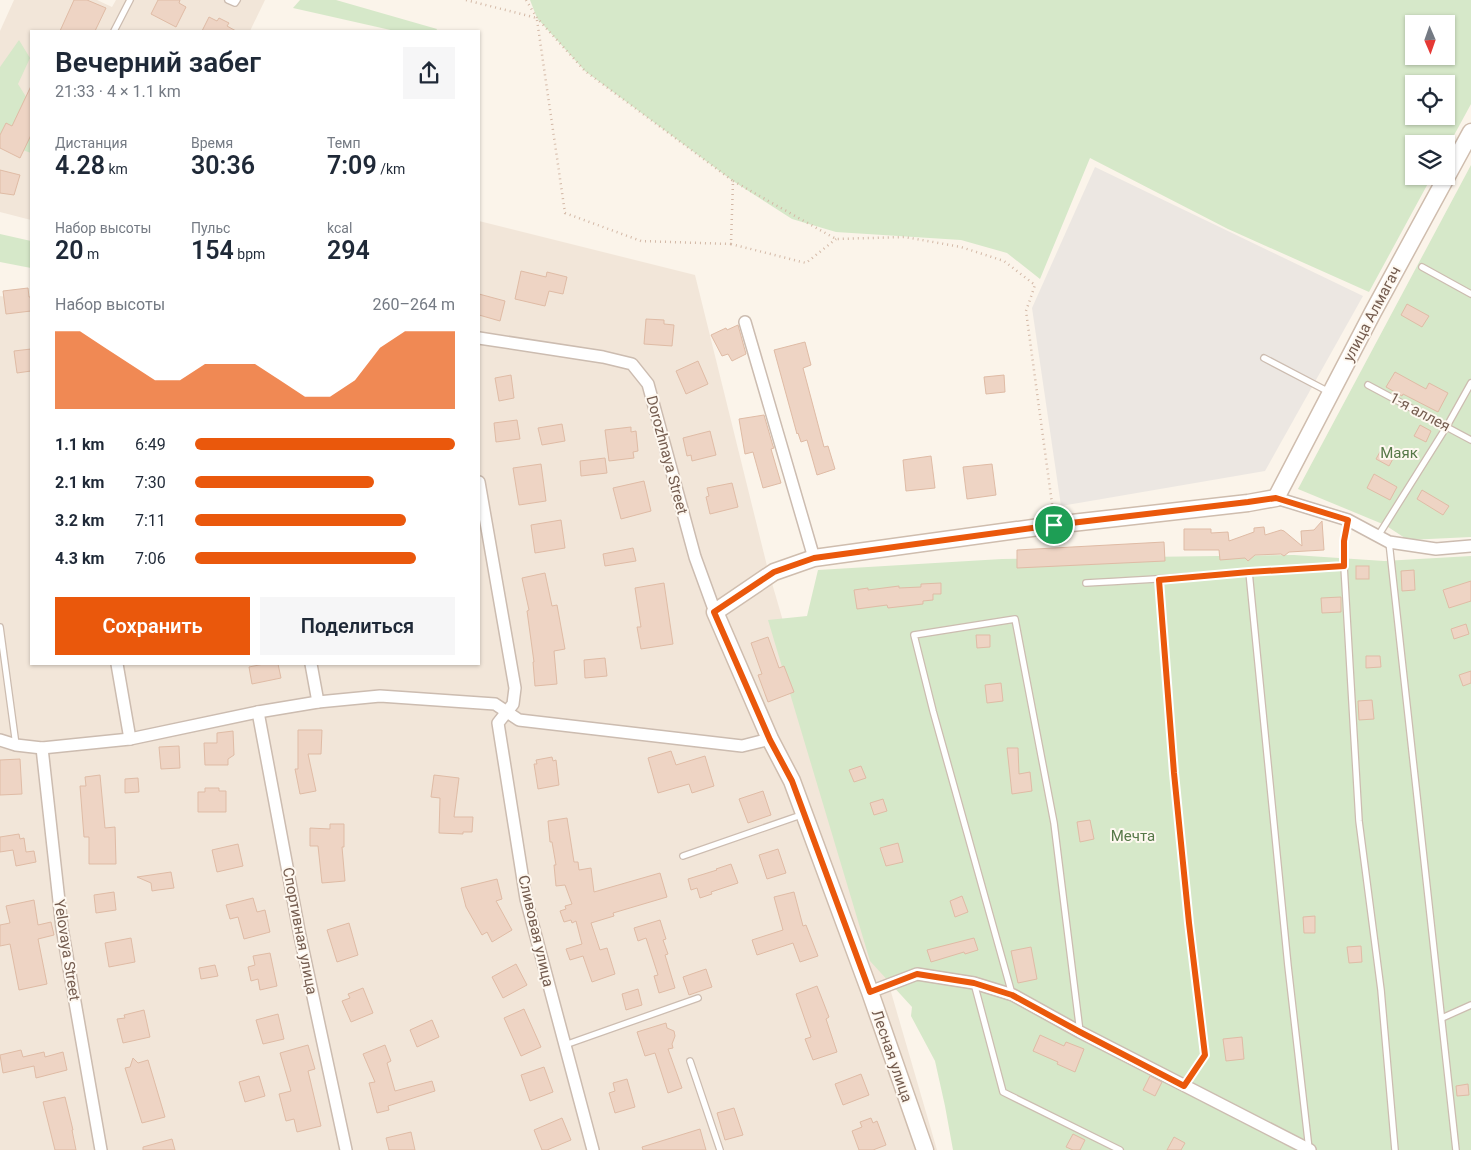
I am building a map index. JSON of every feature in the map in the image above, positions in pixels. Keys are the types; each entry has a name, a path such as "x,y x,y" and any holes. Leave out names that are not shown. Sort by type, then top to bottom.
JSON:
{"street":[{"name":"улица Алмагач","path":"1276,498 1378,303 1471,132"},
{"path":"745,322 814,558"},
{"name":"Dorozhnaya Street","path":"480,338 603,357 632,364 648,384 694,557 714,612"},
{"name":"Сливовая улица","path":"480,488 515,688 513,704 498,723 526,899 593,1150"},
{"path":"714,612 774,572 814,558 1054,525 1276,498 1348,520 1383,539 1436,549 1471,546"},
{"name":"Лесная улица","path":"714,612 770,740 792,781 870,992 925,1150"},
{"path":"117,665 130,739"},
{"path":"310,665 318,702"},
{"path":"0,740 16,745 42,748 130,739 258,712 318,702 380,696 495,704 519,720 742,746 770,740"},
{"name":"Спортивная улица","path":"258,712 300,936 346,1150"},
{"name":"Yelovaya Street","path":"42,748 62,928 101,1150"},
{"path":"870,992 917,974 974,983 1012,995 1310,1150"}],"lane":[{"path":"115,30 130,0"},
{"path":"228,0 235,3 237,0"},
{"path":"1422,268 1471,294"},
{"path":"1264,358 1331,393"},
{"path":"1456,1150 1442,1018 1383,539 1471,383"},
{"name":"1-я аллея","path":"1368,385 1471,440"},
{"path":"1348,520 1344,541 1344,566 1359,821 1381,990 1395,1150"},
{"path":"1086,583 1159,580 1344,566"},
{"path":"1249,572 1288,966 1310,1150"},
{"path":"1159,580 1174,773 1205,1055 1184,1086"},
{"path":"1012,995 933,711 914,635 1015,620 1054,823 1080,1032"},
{"path":"0,627 16,745"},
{"path":"683,856 804,814"},
{"path":"974,983 1003,1092 1120,1150"},
{"path":"565,1045 698,998"},
{"path":"1442,1018 1471,1005"},
{"path":"690,1061 720,1150"}],"path":[{"path":"466,0 537,18"},
{"path":"526,0 537,18 585,71 733,181 836,239 906,237 961,247 1004,261 1035,285 1026,311 1054,525"},
{"path":"537,18 564,213 642,240 731,244 806,263 836,239"},
{"path":"731,244 733,181"}],"shaded area":[{"path":"14,0 97,0 112,7 116,0 265,0 250,30 30,30 30,220 0,212 0,31"},
{"path":"1095,167 1363,296 1265,471 1061,506 1032,308"},
{"path":"480,221 695,275 767,566 937,1150 0,1150 0,296 30,301 30,665 480,665"}],"green space":[{"path":"300,0 336,0 437,29 391,30 293,8"},
{"path":"530,0 1471,0 1471,104 1454,135 1405,135 1405,185 1427,185 1369,292 1228,229 1090,158 1040,279 1007,253 961,240 836,232 792,219 733,181 585,71 537,18"},
{"path":"19,40 30,58 18,84 30,101 30,153 0,142 0,67"},
{"name":"Маяк","path":"1471,165 1471,537 1408,540 1385,525 1298,489"},
{"path":"0,234 30,241 30,268 0,262"},
{"name":"Мечта","path":"1294,555 1384,561 1471,556 1471,1150 953,1150 935,1061 911,1016 912,1007 870,961 768,620 807,616 818,570 1002,559"}],"building":[{"path":"74,0 87,0 106,8 95,30 60,30"},
{"path":"158,0 180,0 179,3 186,7 176,27 151,14"},
{"path":"209,17 217,21 219,18 229,23 227,26 234,30 202,30"},
{"path":"30,88 30,137 20,158 0,148 0,135 6,123 12,126"},
{"path":"0,170 20,175 14,195 0,193"},
{"path":"521,271 546,277 547,272 567,277 563,294 549,291 545,306 515,299"},
{"path":"28,288 30,311 6,314 3,291"},
{"path":"480,294 505,301 500,321 480,315"},
{"path":"1407,304 1429,316 1422,327 1401,315"},
{"path":"646,319 664,320 664,324 674,325 672,346 644,344"},
{"path":"738,325 746,354 732,361 728,354 722,356 711,335"},
{"path":"805,342 811,365 803,368 824,447 828,446 835,469 817,475 807,440 801,442 797,434 774,350"},
{"path":"30,349 30,371 17,373 14,351"},
{"path":"698,361 708,384 686,394 676,371"},
{"path":"1395,372 1426,389 1429,383 1448,393 1438,412 1386,387"},
{"path":"511,375 514,398 499,401 495,378"},
{"path":"1004,375 1005,392 986,394 984,377"},
{"path":"764,415 774,448 771,449 781,483 763,488 753,452 745,454 739,419"},
{"path":"517,420 520,439 496,442 494,423"},
{"path":"562,424 565,441 542,445 538,428"},
{"path":"1420,425 1431,431 1426,442 1414,436"},
{"path":"631,427 631,432 636,431 638,451 633,452 634,458 609,461 605,430"},
{"path":"710,431 716,455 692,461 691,455 687,456 683,438"},
{"path":"1381,450 1394,457 1389,466 1376,459"},
{"path":"931,456 935,488 906,491 903,460"},
{"path":"605,458 607,473 581,476 580,461"},
{"path":"541,464 546,501 519,505 513,468"},
{"path":"992,464 996,495 967,499 963,467"},
{"path":"1374,474 1397,487 1390,500 1367,488"},
{"path":"644,481 651,511 621,519 613,488"},
{"path":"732,483 738,507 710,514 706,497 709,496 707,488"},
{"path":"1422,490 1449,506 1443,515 1417,499"},
{"path":"561,520 565,548 535,553 531,525"},
{"path":"1322,521 1324,550 1289,552 1284,556 1281,554 1255,555 1248,561 1245,558 1220,560 1219,550 1184,550 1184,529 1211,529 1211,533 1228,532 1229,541 1254,532 1254,528 1264,527 1265,535 1281,530 1302,546 1301,531 1314,530"},
{"path":"1164,542 1165,561 1017,568 1017,550"},
{"path":"633,548 636,561 605,566 603,554"},
{"path":"1356,566 1369,566 1369,579 1356,579"},
{"path":"1414,570 1415,590 1402,591 1401,571"},
{"path":"545,573 552,606 557,605 565,649 554,651 557,684 535,686 534,662 527,611 529,610 522,578"},
{"path":"1471,581 1471,601 1449,608 1443,590"},
{"path":"664,583 673,644 641,649 637,627 641,627 635,588"},
{"path":"941,583 941,594 933,594 933,600 923,601 923,604 888,608 887,605 857,609 854,590 899,586 899,588 921,587 921,584"},
{"path":"1341,597 1341,612 1322,613 1321,598"},
{"path":"1466,624 1469,634 1454,639 1451,629"},
{"path":"976,635 990,635 990,647 977,648"},
{"path":"768,637 779,668 784,666 794,692 768,702 758,675 762,674 751,643"},
{"path":"1366,656 1380,656 1381,667 1366,668"},
{"path":"605,658 607,676 585,678 584,660"},
{"path":"278,665 281,678 252,684 249,667"},
{"path":"1471,671 1471,683 1463,686 1459,675"},
{"path":"1001,683 1003,701 987,703 985,685"},
{"path":"1372,700 1374,719 1359,720 1358,701"},
{"path":"298,730 322,730 321,754 308,754 316,791 300,794 295,769 298,769"},
{"path":"233,731 234,755 228,759 228,765 205,765 204,743 217,743 217,733"},
{"path":"179,746 180,768 161,769 159,747"},
{"path":"1007,748 1018,748 1019,774 1030,772 1032,791 1012,794"},
{"path":"671,751 676,765 705,756 714,786 692,793 689,784 658,793 648,758"},
{"path":"552,757 553,761 556,760 559,785 538,789 534,764 537,764 536,760"},
{"path":"20,759 22,794 0,795 0,760"},
{"path":"861,766 866,778 854,782 849,770"},
{"path":"100,775 105,828 115,827 116,864 89,864 89,837 84,837 80,786 86,786 85,777"},
{"path":"434,775 459,778 454,817 473,817 472,832 463,832 463,834 439,833 440,798 431,797"},
{"path":"138,778 139,792 125,793 125,779"},
{"path":"205,788 219,788 219,791 226,791 226,812 198,812 198,792 205,792"},
{"path":"763,791 771,815 748,823 739,799"},
{"path":"883,799 887,811 874,815 870,803"},
{"path":"567,818 574,862 578,862 579,870 591,868 594,892 660,873 667,897 613,913 614,916 591,923 600,950 607,948 615,974 592,982 583,956 570,960 566,949 582,944 576,921 572,923 571,920 564,922 560,911 566,909 565,906 572,904 565,885 556,886 554,865 556,865 552,842 550,842 548,821"},
{"path":"1090,820 1094,839 1080,842 1077,822"},
{"path":"330,824 344,824 344,847 342,847 345,881 322,883 318,846 310,846 310,828 330,829"},
{"path":"19,834 20,839 24,838 26,852 34,851 36,862 16,866 13,850 0,852 0,837"},
{"path":"898,843 903,862 886,866 880,848"},
{"path":"238,844 243,866 217,872 212,850"},
{"path":"778,849 786,873 767,879 759,855"},
{"path":"731,864 738,883 711,892 712,894 700,898 697,888 691,890 688,879"},
{"path":"171,872 174,888 152,891 151,883 137,877"},
{"path":"497,879 502,899 496,901 512,930 492,942 487,932 482,935 466,907 461,888"},
{"path":"114,892 116,910 96,913 94,895"},
{"path":"794,892 803,926 806,925 818,956 800,962 793,943 757,955 752,940 783,930 774,897"},
{"path":"962,896 968,912 955,917 950,901"},
{"path":"253,898 257,912 265,910 270,932 244,939 238,917 230,919 226,905"},
{"path":"34,900 38,925 51,922 54,935 38,939 47,984 19,990 10,944 0,946 0,925 10,923 6,906"},
{"path":"1315,916 1315,933 1304,933 1303,917"},
{"path":"660,920 666,939 663,940 668,954 665,955 675,988 659,993 654,976 658,975 646,938 638,941 634,928"},
{"path":"349,923 358,955 337,962 327,930"},
{"path":"131,938 135,962 109,967 105,943"},
{"path":"974,938 978,950 965,954 964,952 931,962 927,950"},
{"path":"1361,946 1362,962 1349,963 1347,947"},
{"path":"1031,947 1037,979 1018,983 1011,951"},
{"path":"270,953 277,986 260,990 258,979 251,981 248,967 255,965 253,956"},
{"path":"516,964 527,985 503,998 492,977"},
{"path":"215,965 218,976 201,979 199,968"},
{"path":"706,969 712,987 689,995 683,977"},
{"path":"817,986 829,1017 826,1019 837,1052 813,1060 805,1039 811,1037 796,994"},
{"path":"363,988 373,1013 351,1022 342,1001 350,998 348,994"},
{"path":"638,989 642,1005 626,1010 622,994"},
{"path":"524,1009 541,1047 521,1056 504,1018"},
{"path":"144,1010 150,1037 123,1043 117,1019 125,1018 124,1015"},
{"path":"278,1014 284,1039 263,1044 256,1020"},
{"path":"432,1020 439,1037 417,1047 410,1030"},
{"path":"666,1023 667,1028 674,1031 673,1048 668,1049 682,1088 668,1093 655,1053 645,1056 637,1032"},
{"path":"1040,1035 1064,1046 1066,1042 1084,1049 1075,1072 1033,1051"},
{"path":"1242,1037 1244,1059 1226,1061 1223,1039"},
{"path":"308,1045 315,1069 308,1071 321,1126 297,1132 294,1119 286,1121 279,1094 291,1091 280,1053"},
{"path":"385,1045 391,1061 387,1063 395,1091 432,1081 435,1091 388,1106 389,1110 377,1113 369,1083 375,1082 363,1054"},
{"path":"21,1050 23,1057 44,1052 45,1057 63,1052 67,1070 36,1078 34,1066 3,1073 0,1055"},
{"path":"133,1058 138,1063 148,1060 165,1117 142,1123 125,1068 130,1067"},
{"path":"544,1067 553,1092 530,1101 521,1075"},
{"path":"861,1074 869,1095 843,1105 835,1084"},
{"path":"259,1076 265,1096 245,1102 239,1082"},
{"path":"1150,1076 1162,1082 1155,1096 1143,1090"},
{"path":"627,1079 635,1107 615,1113 609,1093 615,1091 613,1083"},
{"path":"1468,1084 1469,1095 1457,1096 1456,1086"},
{"path":"65,1097 76,1150 55,1150 43,1102"},
{"path":"734,1108 743,1135 725,1140 717,1113"},
{"path":"562,1118 571,1140 547,1150 542,1150 534,1130"},
{"path":"871,1118 873,1123 877,1121 886,1145 873,1150 859,1150 852,1131 862,1127 860,1122"},
{"path":"700,1129 706,1150 643,1150 642,1147"},
{"path":"411,1132 415,1150 389,1150 386,1138"},
{"path":"1073,1134 1085,1140 1080,1150 1066,1147"},
{"path":"1174,1137 1185,1143 1181,1150 1167,1150"},
{"path":"172,1139 175,1150 143,1150 143,1147"}],"route":[{"path":"1276,498 1348,520 1344,541 1344,566 1159,580 1174,773 1205,1055 1184,1086 1012,995 974,983 917,974 870,992 792,781 770,740 714,612 774,572 814,558 1054,525 1276,498"}]}
